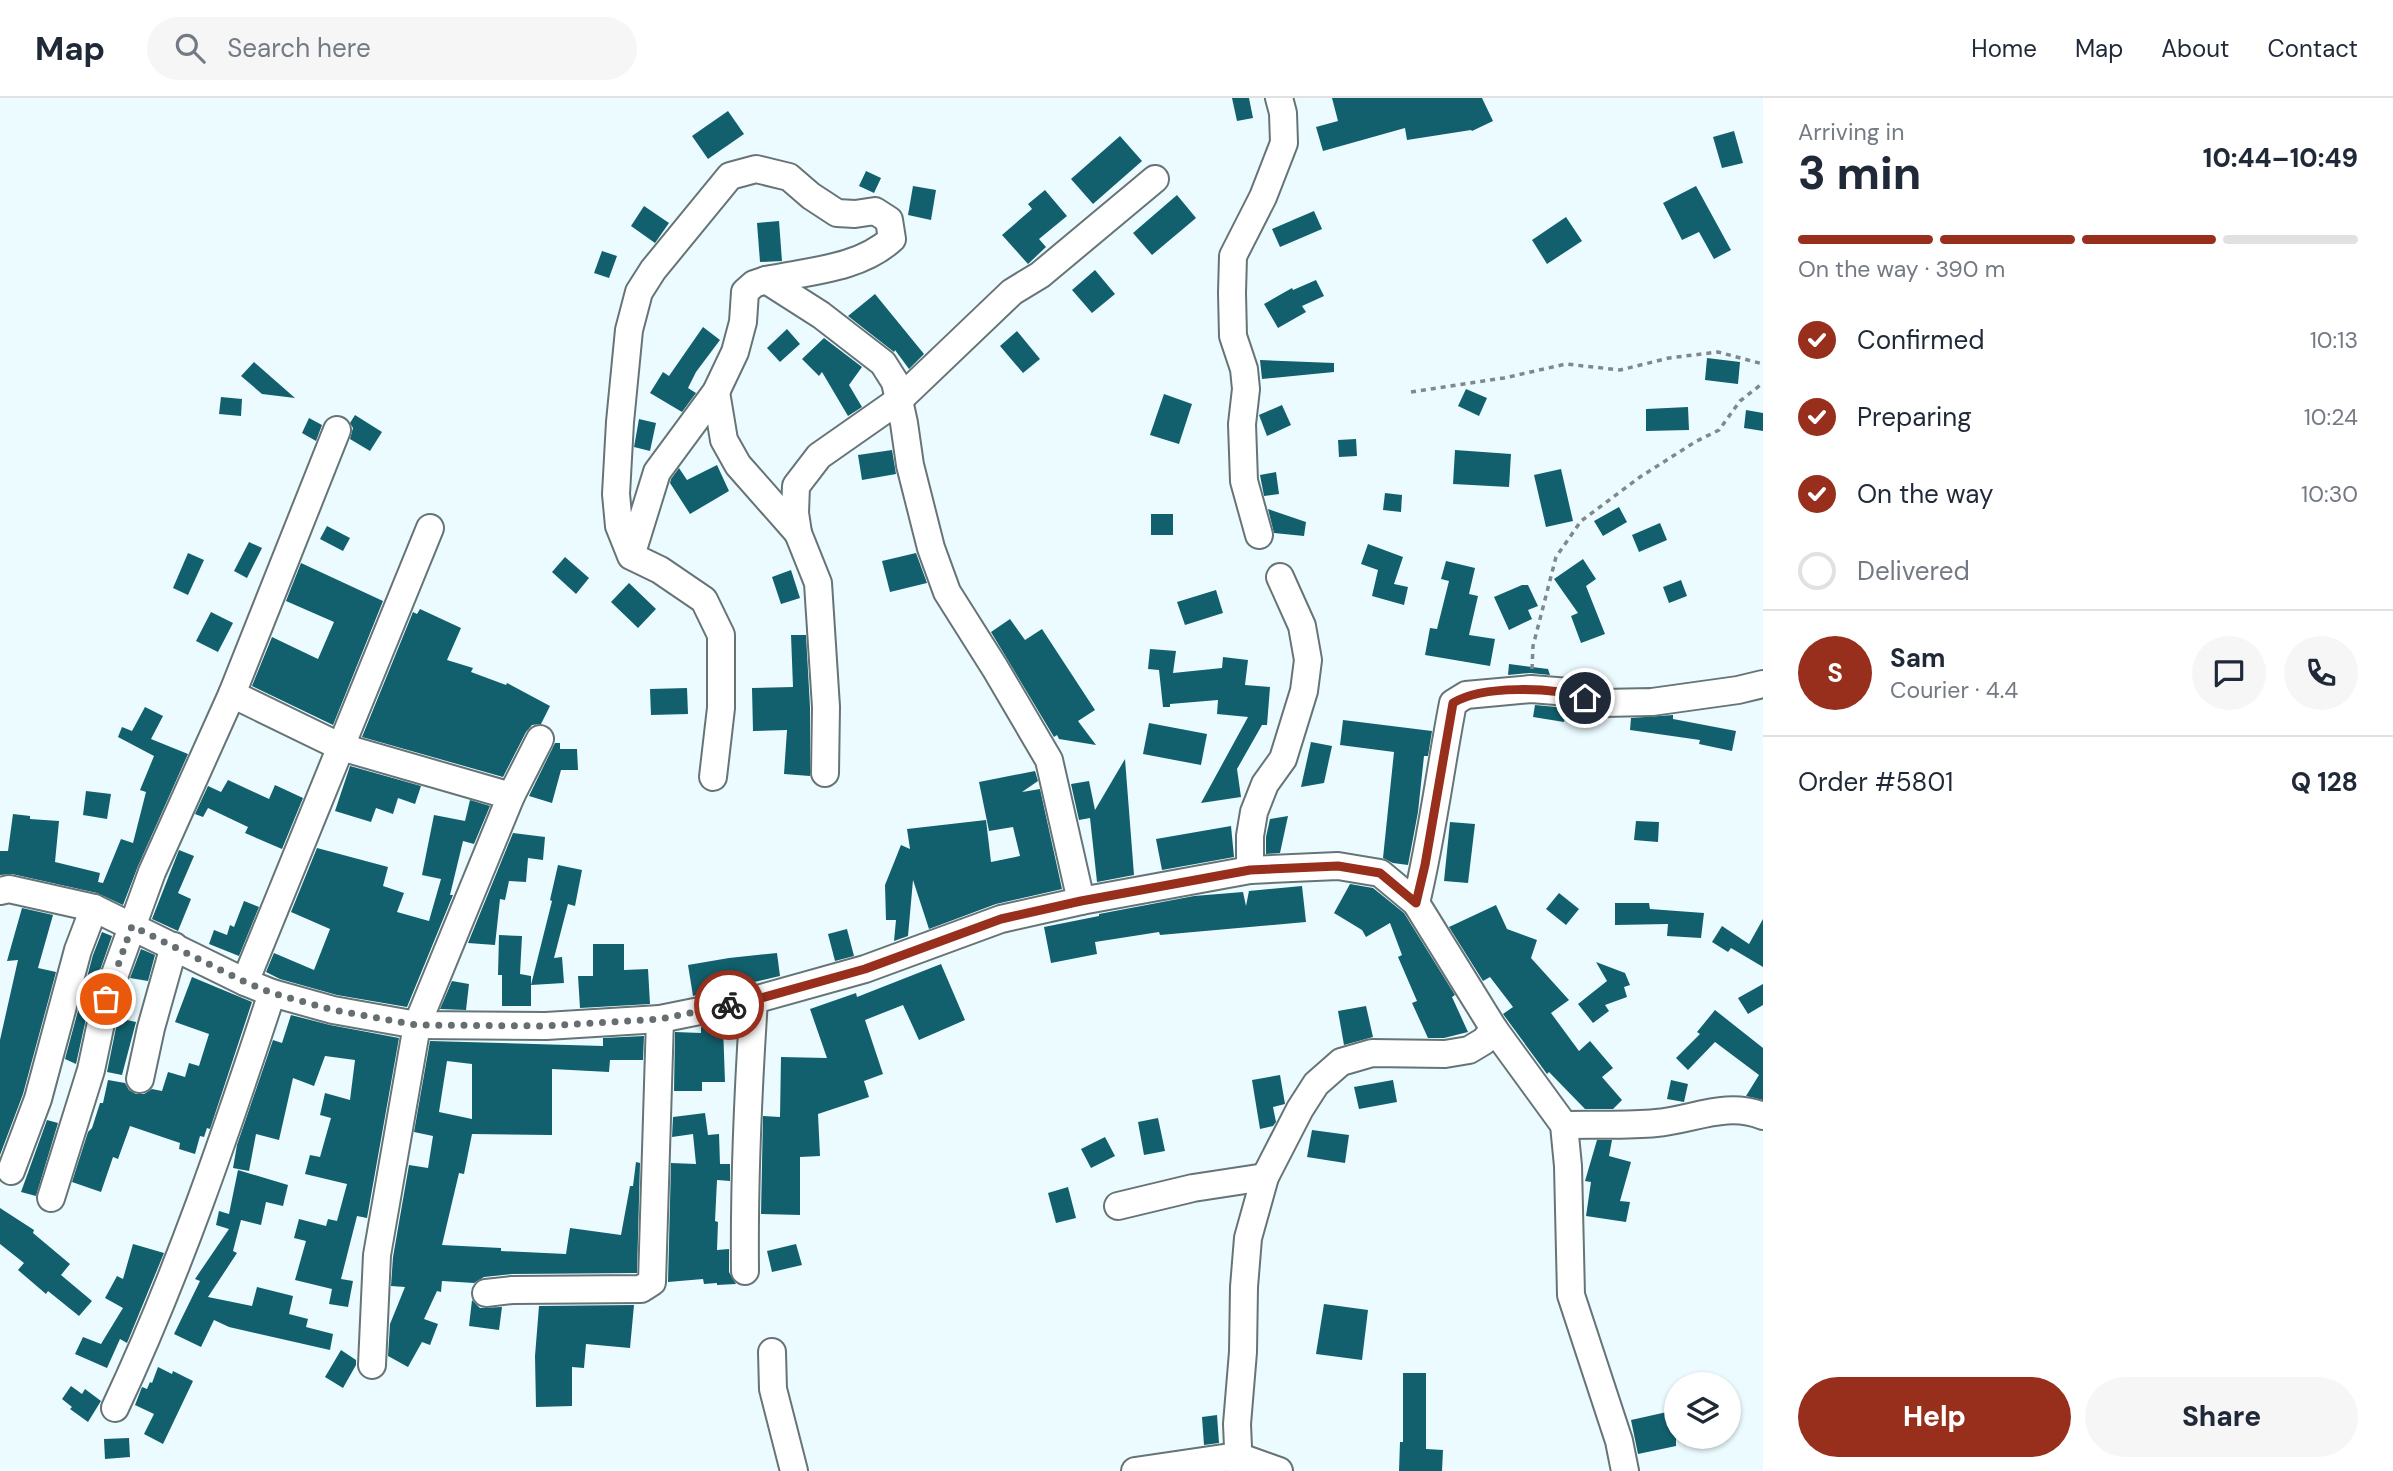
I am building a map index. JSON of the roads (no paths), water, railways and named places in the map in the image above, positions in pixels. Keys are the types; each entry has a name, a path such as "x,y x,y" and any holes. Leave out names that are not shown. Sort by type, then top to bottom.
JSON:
{"street":[{"path":"1259,535 1244,481 1242,424 1246,389 1244,369 1233,335 1231,293 1234,256 1263,197 1284,143 1283,113 1279,98"},
{"path":"631,555 657,472 716,391 736,352 743,322 745,292 754,284 766,280 848,264 879,251 892,239 889,220 875,211 837,213 789,177 756,169 730,176 653,270 639,292 629,330 620,422 615,494 619,526 631,555 660,570 705,600 721,635 721,708 713,777"},
{"path":"825,773 826,707 818,583 798,533 795,513 796,486 819,456 899,400 1012,292 1040,275 1155,179"},
{"path":"766,280 821,315 883,363 895,382 910,465 931,548 947,592 1049,760 1081,901"},
{"path":"716,391 724,440 738,465 798,533"},
{"path":"51,1198 91,1070 106,999 152,872 232,694 337,430"},
{"path":"245,982 430,528"},
{"path":"1250,870 1250,836 1254,812 1265,784 1283,759 1304,691 1308,660 1302,626 1280,577"},
{"path":"1416,903 1453,703 1466,695 1531,689 1569,692 1602,703 1651,702 1763,684"},
{"path":"232,694 341,747 511,796"},
{"path":"372,1365 377,1255 417,1025 511,796 540,739"},
{"path":"0,891 9,889 94,908 245,982 272,993 333,1010 417,1025 546,1026 660,1019 754,1000 865,969 1001,919 1081,901 1250,870 1338,866 1380,873 1416,903 1494,1029 1564,1125 1572,1295 1619,1441 1625,1471"},
{"path":"11,1171 38,1099 78,950 94,908"},
{"path":"140,1079 151,1027 174,946"},
{"path":"115,1408 145,1344 223,1141 272,993"},
{"path":"745,1271 748,1085 754,1000"},
{"path":"486,1293 512,1290 641,1289 652,1282 660,1019"},
{"path":"1238,1463 1237,1424 1244,1352 1244,1287 1248,1238 1265,1177 1311,1092 1316,1084 1341,1062 1372,1053 1445,1054 1469,1050 1484,1041 1494,1029"},
{"path":"1564,1125 1658,1123 1709,1111 1753,1112 1763,1116"},
{"path":"1118,1206 1193,1188 1265,1177"},
{"path":"772,1352 773,1389 794,1471"},
{"path":"1135,1471 1238,1463 1279,1471"}]}
